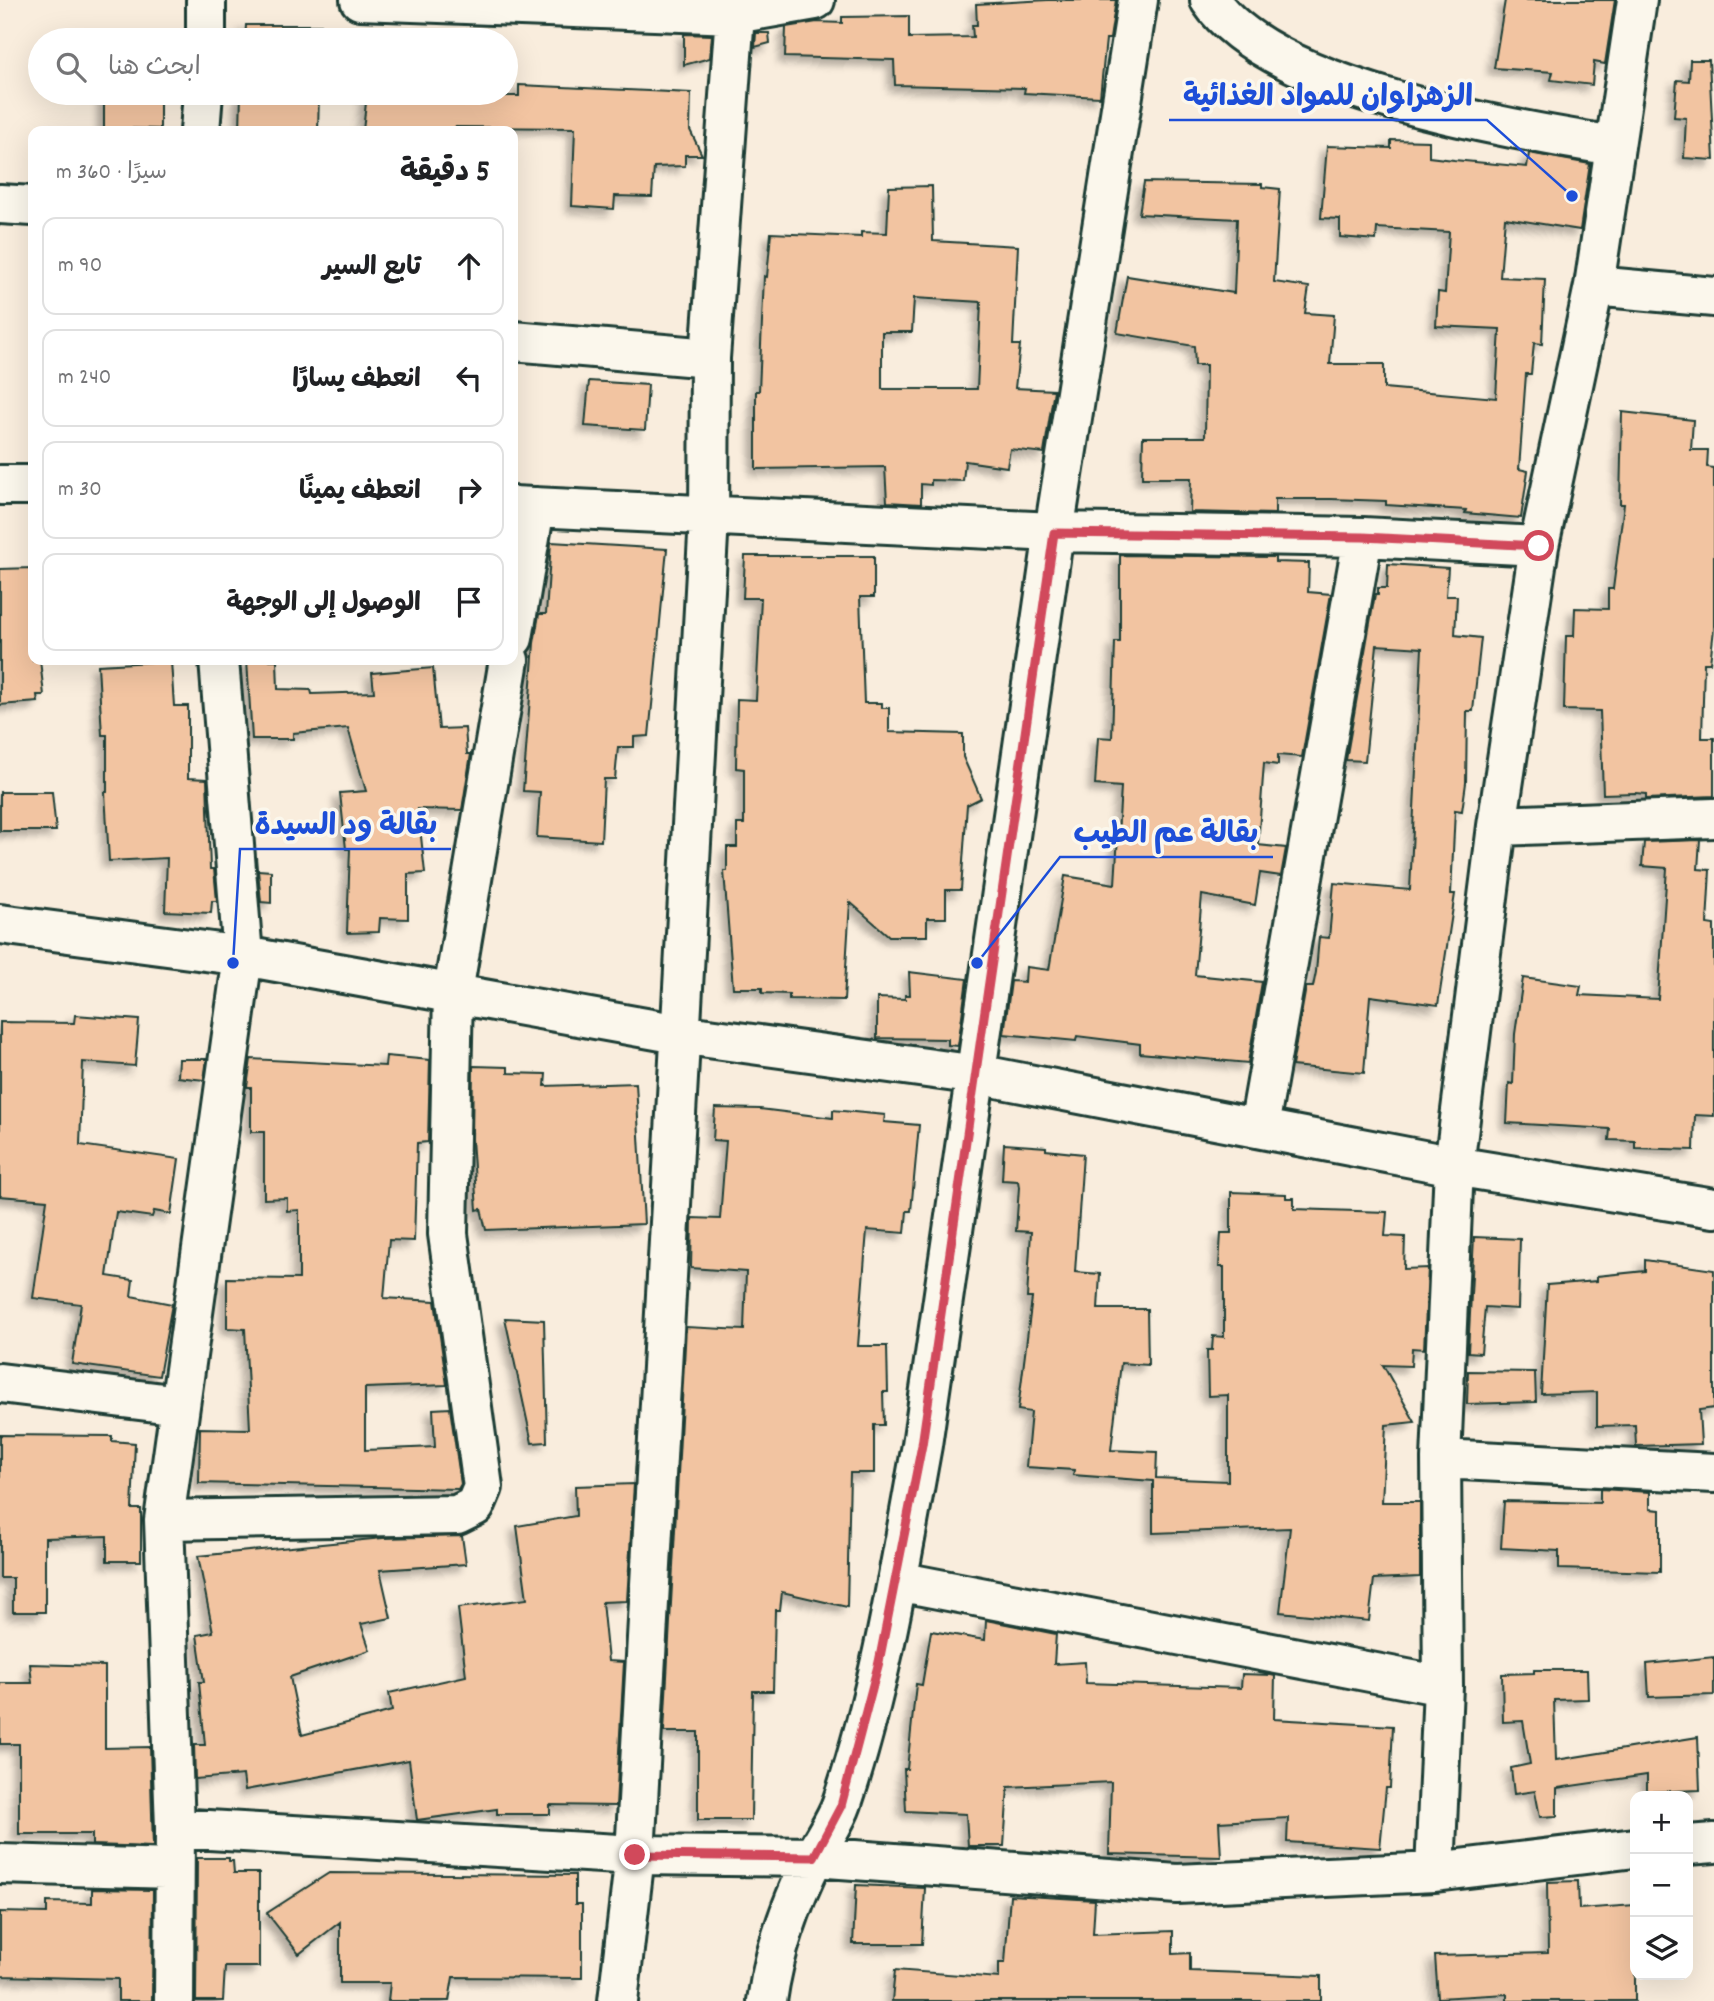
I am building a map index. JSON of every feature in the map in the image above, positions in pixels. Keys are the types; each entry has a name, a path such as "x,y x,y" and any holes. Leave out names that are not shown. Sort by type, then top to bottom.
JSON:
{"street":[{"path":"206,0 206,28"},
{"path":"360,0 736,7 815,0"},
{"path":"767,2001 771,1972 783,1927 814,1857 841,1806 897,1581 922,1445 1054,533 1138,0"},
{"path":"1210,0 1221,16 1258,45 1309,70 1395,100 1493,127 1614,146"},
{"path":"1435,1872 1443,1686 1441,1459 1454,1166 1497,826 1539,546 1594,286 1637,0"},
{"path":"618,2001 635,1855 709,518 710,358 736,7"},
{"path":"200,126 202,105"},
{"path":"0,204 28,206"},
{"path":"1594,286 1714,297"},
{"path":"518,341 710,358"},
{"path":"0,485 28,485"},
{"path":"518,578 524,507 1054,533 1363,537 1539,546"},
{"path":"1259,1127 1363,537"},
{"path":"174,2001 175,1828 164,1520 243,956 219,665"},
{"path":"164,1520 457,1515 475,1506 482,1487 448,1234 453,992 508,665"},
{"path":"1497,826 1714,818"},
{"path":"0,924 243,956 679,1034 977,1075 1454,1166 1714,1208"},
{"path":"0,1383 180,1405"},
{"path":"1441,1459 1714,1473"},
{"path":"897,1581 1443,1686"},
{"path":"175,1828 635,1855 814,1857 1177,1884 1435,1872 1630,1849"},
{"path":"1693,1844 1714,1843"},
{"path":"0,1864 173,1869"}],"building":[{"path":"1116,0 1110,39 1106,39 1100,97 1024,93 1025,88 895,85 894,60 785,57 786,27 817,22 842,23 842,17 909,16 909,38 973,37 972,25 977,25 976,4"},
{"path":"1505,0 1615,0 1605,64 1594,62 1592,85 1551,80 1553,72 1494,68"},
{"path":"246,25 321,25 321,28 246,28"},
{"path":"756,33 769,33 770,43 755,47"},
{"path":"684,34 712,35 710,58 684,65"},
{"path":"1690,60 1709,60 1714,160 1684,158 1686,118 1674,117 1677,80 1689,81"},
{"path":"519,85 691,93 690,130 702,155 685,155 685,166 654,167 652,197 615,196 614,209 572,206 575,128 364,126 366,105 518,105"},
{"path":"104,105 160,105 160,126 104,126"},
{"path":"241,105 319,105 318,126 240,126"},
{"path":"1391,140 1429,141 1429,157 1527,167 1529,153 1590,164 1580,230 1505,218 1500,277 1545,279 1542,344 1534,343 1531,374 1526,374 1519,469 1528,471 1521,518 1465,513 1466,510 1386,505 1386,501 1331,499 1275,499 1275,514 1190,512 1191,478 1142,478 1143,437 1205,437 1206,365 1195,365 1194,346 1117,333 1127,276 1234,293 1237,219 1139,214 1144,182 1262,184 1262,187 1280,189 1274,282 1309,287 1305,313 1334,315 1330,364 1384,364 1384,388 1496,398 1500,329 1436,326 1438,292 1445,293 1449,232 1377,228 1376,240 1340,237 1340,219 1321,218 1327,146 1391,148"},
{"path":"932,186 933,241 1018,246 1013,345 1020,345 1015,388 1054,390 1044,453 1010,449 1007,467 965,461 963,481 931,480 931,485 921,484 921,504 887,502 885,467 756,469 756,391 759,391 764,276 767,277 771,233 861,237 861,232 887,233 889,187","holes":["914,298 981,302 977,389 882,389 882,332 912,332"]},
{"path":"589,381 648,385 645,430 585,426"},
{"path":"1622,412 1693,420 1691,450 1708,450 1707,467 1714,468 1714,629 1710,663 1704,663 1702,738 1714,738 1714,796 1646,799 1646,794 1603,794 1600,711 1564,710 1566,636 1574,636 1575,608 1608,609 1608,589 1613,589 1624,504 1620,504"},
{"path":"551,542 667,549 649,736 634,737 634,747 618,747 615,779 604,779 601,841 537,837 540,792 523,791 534,643 539,614 546,614"},
{"path":"1120,555 1275,557 1275,562 1309,563 1308,592 1331,594 1302,757 1278,755 1278,765 1264,763 1258,845 1286,848 1281,876 1260,873 1255,905 1202,895 1195,975 1262,982 1248,1063 1140,1053 1140,1044 1077,1036 1076,1041 1004,1034 1011,981 1025,982 1026,967 1049,970 1065,876 1115,884 1121,787 1095,785 1098,737 1112,738 1115,642 1120,642"},
{"path":"745,556 874,556 874,597 860,597 864,703 882,703 882,708 889,708 889,732 963,734 963,757 981,798 967,805 961,890 946,890 946,918 927,918 927,936 889,936 850,902 844,1000 789,999 789,994 762,993 762,988 733,988 724,871 727,871 727,847 737,847 737,824 744,824 744,769 736,768 737,699 756,700 761,598 743,598"},
{"path":"1388,564 1448,568 1446,596 1457,596 1455,635 1481,638 1473,711 1467,711 1466,783 1462,811 1455,810 1451,894 1455,894 1438,1005 1370,996 1364,1073 1292,1066 1306,987 1313,987 1319,937 1329,938 1334,883 1410,890 1422,648 1377,645 1365,761 1346,760 1375,594 1378,594 1378,588 1387,588"},
{"path":"28,568 28,665 41,665 44,695 37,695 38,702 0,705 0,569"},
{"path":"98,665 171,665 174,706 188,706 188,778 207,779 210,869 214,869 217,901 212,901 211,913 165,911 167,858 109,861 105,792 107,735 102,735"},
{"path":"247,665 277,665 278,689 311,690 312,694 374,692 372,673 433,668 439,729 465,728 467,754 471,754 462,810 418,809 425,873 408,874 408,919 380,918 379,932 347,933 350,849 346,849 340,793 366,791 348,728 293,733 293,739 252,739"},
{"path":"0,792 52,792 56,831 0,831"},
{"path":"1700,840 1698,869 1710,870 1707,924 1714,925 1714,1116 1695,1115 1694,1150 1635,1148 1635,1141 1609,1140 1610,1129 1507,1123 1509,1083 1513,1084 1515,1034 1523,978 1581,986 1579,995 1658,999 1667,868 1642,866 1644,842"},
{"path":"258,870 271,871 271,903 261,902"},
{"path":"909,972 967,979 958,1046 948,1045 948,1039 877,1038 877,998 905,999 905,995 910,995"},
{"path":"75,1015 139,1020 135,1066 83,1062 80,1145 179,1159 171,1214 154,1211 152,1217 116,1212 107,1276 133,1280 131,1296 172,1304 159,1376 72,1364 81,1304 33,1298 47,1200 0,1196 0,1022 74,1023"},
{"path":"386,1056 430,1060 428,1142 417,1143 414,1241 389,1240 384,1298 435,1301 447,1385 365,1388 365,1450 435,1447 433,1409 450,1408 461,1484 458,1489 199,1483 200,1428 250,1429 245,1329 227,1328 227,1278 299,1279 299,1210 287,1211 287,1198 264,1199 264,1132 251,1132 251,1087 247,1087 251,1059 385,1066"},
{"path":"179,1059 207,1059 204,1080 178,1077"},
{"path":"473,1066 508,1067 508,1073 546,1074 545,1086 636,1083 644,1224 486,1230 481,1209 477,1210 472,1139"},
{"path":"715,1108 760,1109 833,1118 833,1110 885,1115 884,1122 919,1125 911,1211 907,1211 905,1233 867,1230 858,1346 887,1346 888,1392 883,1392 884,1425 874,1425 874,1473 850,1473 847,1607 782,1592 780,1610 775,1610 773,1691 753,1691 751,1820 698,1820 698,1732 664,1732 686,1327 744,1330 746,1272 691,1268 692,1218 720,1219 726,1141 713,1140"},
{"path":"1004,1144 1046,1147 1046,1150 1083,1154 1075,1272 1100,1274 1098,1309 1147,1309 1148,1365 1121,1363 1111,1450 1157,1452 1156,1478 1228,1481 1228,1395 1208,1396 1207,1350 1212,1350 1213,1336 1224,1337 1224,1267 1219,1267 1221,1233 1231,1233 1231,1192 1286,1194 1286,1198 1294,1198 1294,1209 1387,1212 1385,1236 1405,1237 1404,1269 1428,1268 1424,1349 1412,1348 1411,1366 1383,1365 1415,1422 1386,1425 1382,1502 1420,1502 1420,1577 1374,1579 1369,1621 1280,1612 1290,1528 1153,1533 1153,1481 1073,1475 1074,1470 1026,1467 1031,1412 1018,1410 1032,1298 1027,1298 1031,1232 1016,1231 1019,1187 1018,1181 1002,1180"},
{"path":"1474,1237 1520,1239 1518,1309 1485,1307 1481,1353 1468,1352"},
{"path":"1645,1260 1714,1270 1714,1408 1699,1410 1701,1444 1636,1446 1635,1425 1597,1426 1597,1392 1541,1394 1547,1285 1597,1281 1597,1276 1645,1271"},
{"path":"505,1318 544,1320 547,1442 532,1443"},
{"path":"1468,1371 1535,1372 1536,1402 1467,1404"},
{"path":"0,1435 112,1436 112,1441 135,1443 132,1509 141,1509 141,1561 107,1561 107,1536 45,1538 45,1612 13,1612 13,1578 0,1578"},
{"path":"634,1484 627,1601 602,1602 608,1661 624,1662 616,1806 550,1805 550,1814 497,1814 497,1809 417,1820 409,1760 245,1790 243,1775 195,1779 194,1745 205,1745 199,1682 204,1682 197,1635 213,1632 198,1556 383,1538 462,1536 466,1564 380,1570 391,1618 361,1624 370,1650 290,1677 302,1735 392,1711 389,1693 466,1676 458,1608 527,1599 517,1526 576,1516 575,1486"},
{"path":"1600,1489 1650,1492 1650,1509 1660,1510 1660,1572 1559,1569 1559,1551 1501,1548 1504,1501 1600,1503"},
{"path":"986,1620 1056,1634 1054,1664 1085,1662 1086,1683 1241,1688 1242,1674 1271,1675 1275,1676 1274,1719 1393,1726 1390,1788 1386,1788 1380,1848 1287,1842 1288,1818 1219,1822 1221,1857 1109,1854 1111,1782 1008,1787 1004,1846 968,1846 966,1814 906,1811 904,1769 907,1769 916,1684 922,1685 931,1631 985,1640"},
{"path":"1714,1657 1714,1695 1649,1697 1647,1664"},
{"path":"30,1664 105,1666 105,1748 150,1747 153,1847 92,1845 92,1834 19,1834 19,1744 0,1744 0,1683 32,1683"},
{"path":"1534,1670 1587,1670 1588,1699 1554,1700 1556,1760 1698,1737 1700,1790 1647,1791 1647,1775 1557,1788 1557,1816 1540,1817 1535,1791 1514,1794 1511,1768 1530,1764 1523,1721 1503,1722 1502,1674 1534,1673"},
{"path":"197,1858 229,1858 229,1861 233,1861 234,1873 259,1873 259,1967 225,1967 223,2001 196,2001"},
{"path":"329,1873 575,1875 575,1904 582,1904 582,1978 453,1977 449,2001 388,2001 390,1983 340,1983 340,1922 299,1954 267,1913"},
{"path":"1578,1881 1579,1909 1630,1905 1630,1980 1635,1980 1635,2001 1507,2001 1507,1994 1438,1998 1435,1956 1548,1953 1547,1882"},
{"path":"856,1885 925,1888 922,1944 853,1944"},
{"path":"92,1889 153,1890 152,2001 118,2001 118,1979 0,1976 0,1912 47,1913 47,1902 92,1903"},
{"path":"1010,1895 1095,1900 1093,1934 1173,1931 1173,1954 1190,1953 1190,1971 1321,1976 1321,2001 892,2001 895,1970 999,1978 999,1963 1005,1963"}],"place":[{"name":"الزهراوان للمواد الغذائية","path":"1572,196"},
{"name":"بقالة ود السيدة","path":"233,963"},
{"name":"بقالة عم الطيب","path":"977,963"}],"route":[{"path":"635,1855 814,1857 841,1806 879,1662 922,1445 1054,533 1363,537 1539,546"}]}
